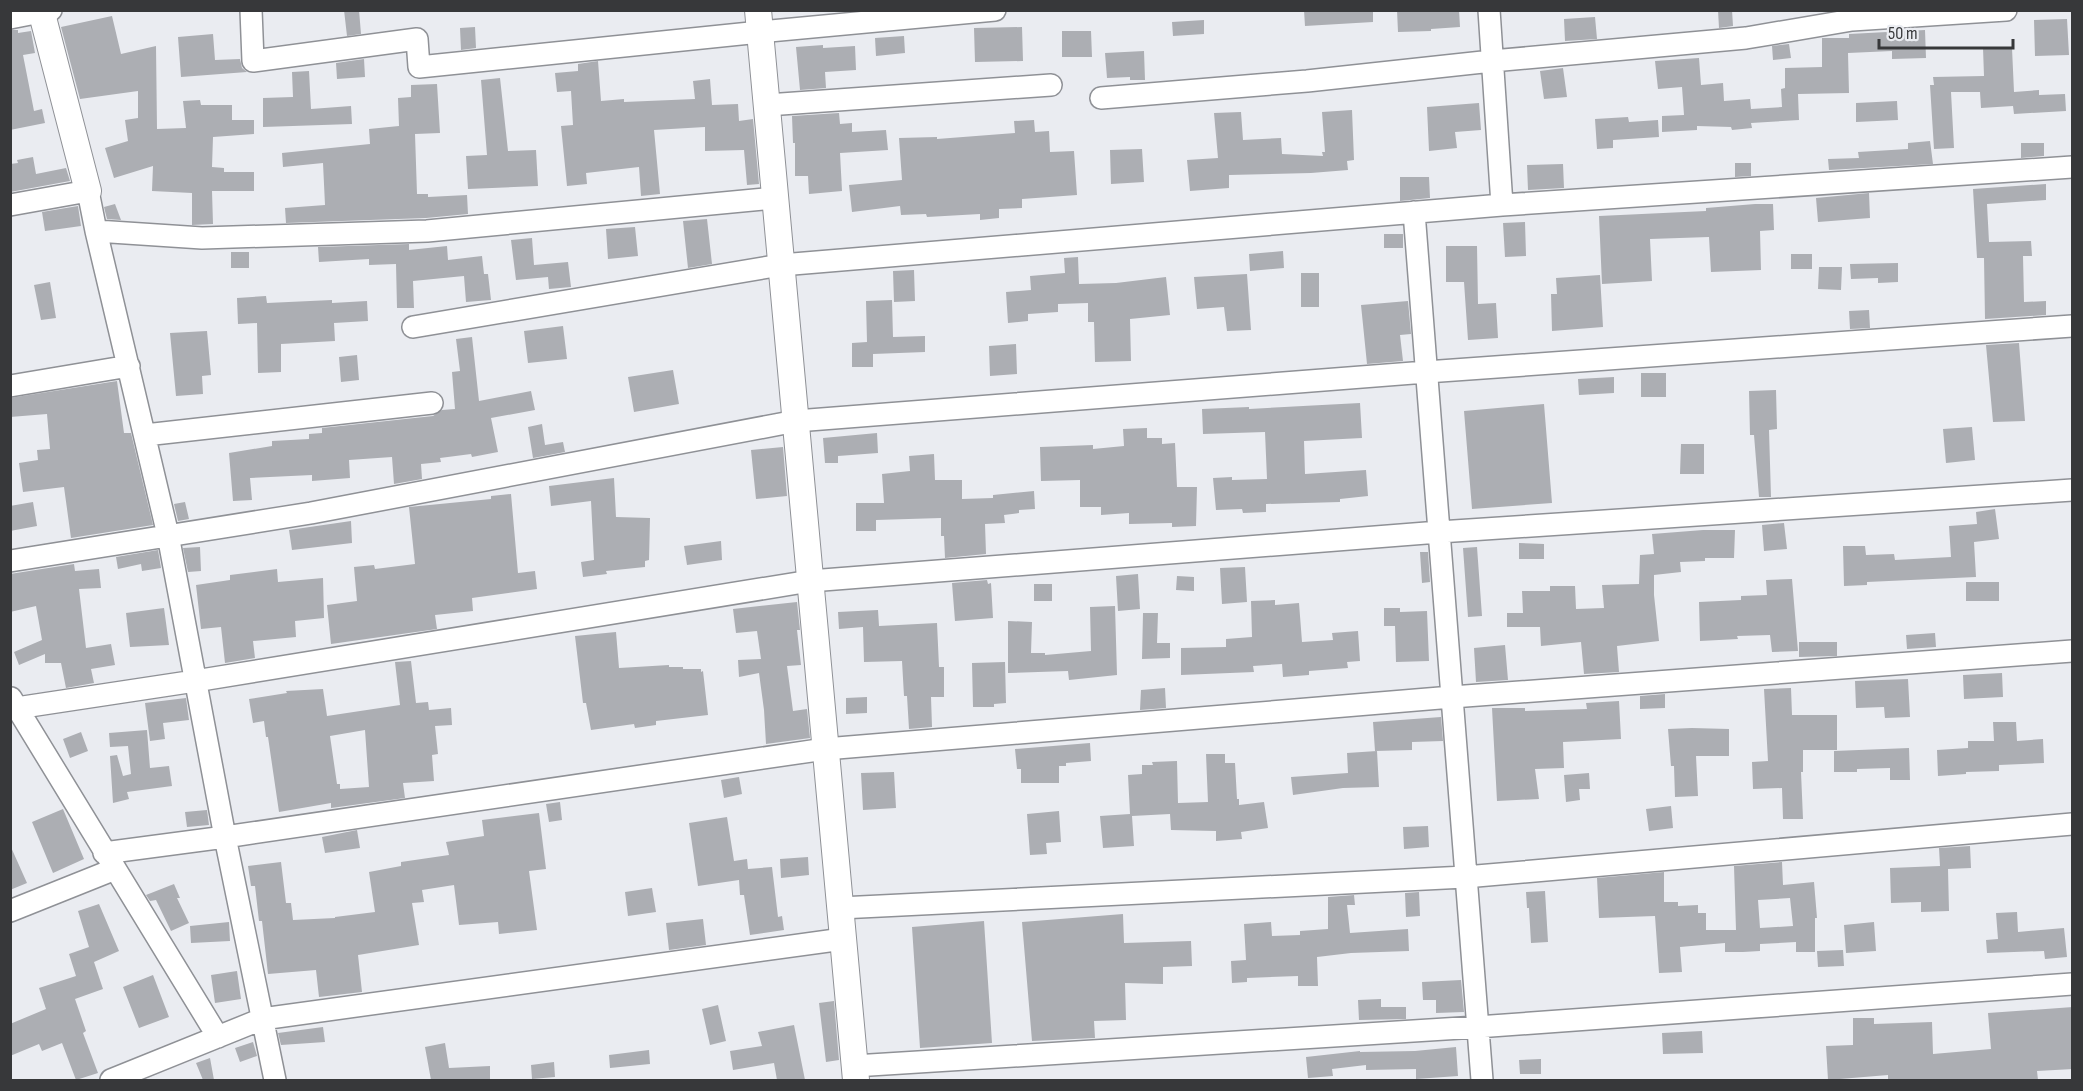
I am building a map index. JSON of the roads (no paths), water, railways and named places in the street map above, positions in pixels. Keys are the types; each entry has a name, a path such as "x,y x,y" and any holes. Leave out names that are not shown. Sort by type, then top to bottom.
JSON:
{"street":[{"path":"251,10 253,61 417,39 419,67 759,21 995,10"},
{"path":"1489,10 1502,205"},
{"path":"1101,98 1307,81 1492,61 1746,38 1852,20 2006,10"},
{"path":"10,18 45,11 168,535 225,837 275,1080"},
{"path":"759,21 855,1073 2073,984"},
{"path":"767,105 1052,85"},
{"path":"413,327 782,265 1502,205 2073,167"},
{"path":"10,206 88,191"},
{"path":"96,231 202,238 427,231 775,198"},
{"path":"1414,212 1482,1080"},
{"path":"10,561 311,513 796,422 1426,372 2073,326"},
{"path":"10,386 129,366"},
{"path":"145,435 432,403"},
{"path":"218,1037 12,704 195,681 810,581 1439,532 2073,490"},
{"path":"10,911 109,861 225,837 825,749 2073,651"},
{"path":"840,908 1465,877 2073,824"},
{"path":"111,1080 262,1019 843,939"}]}
